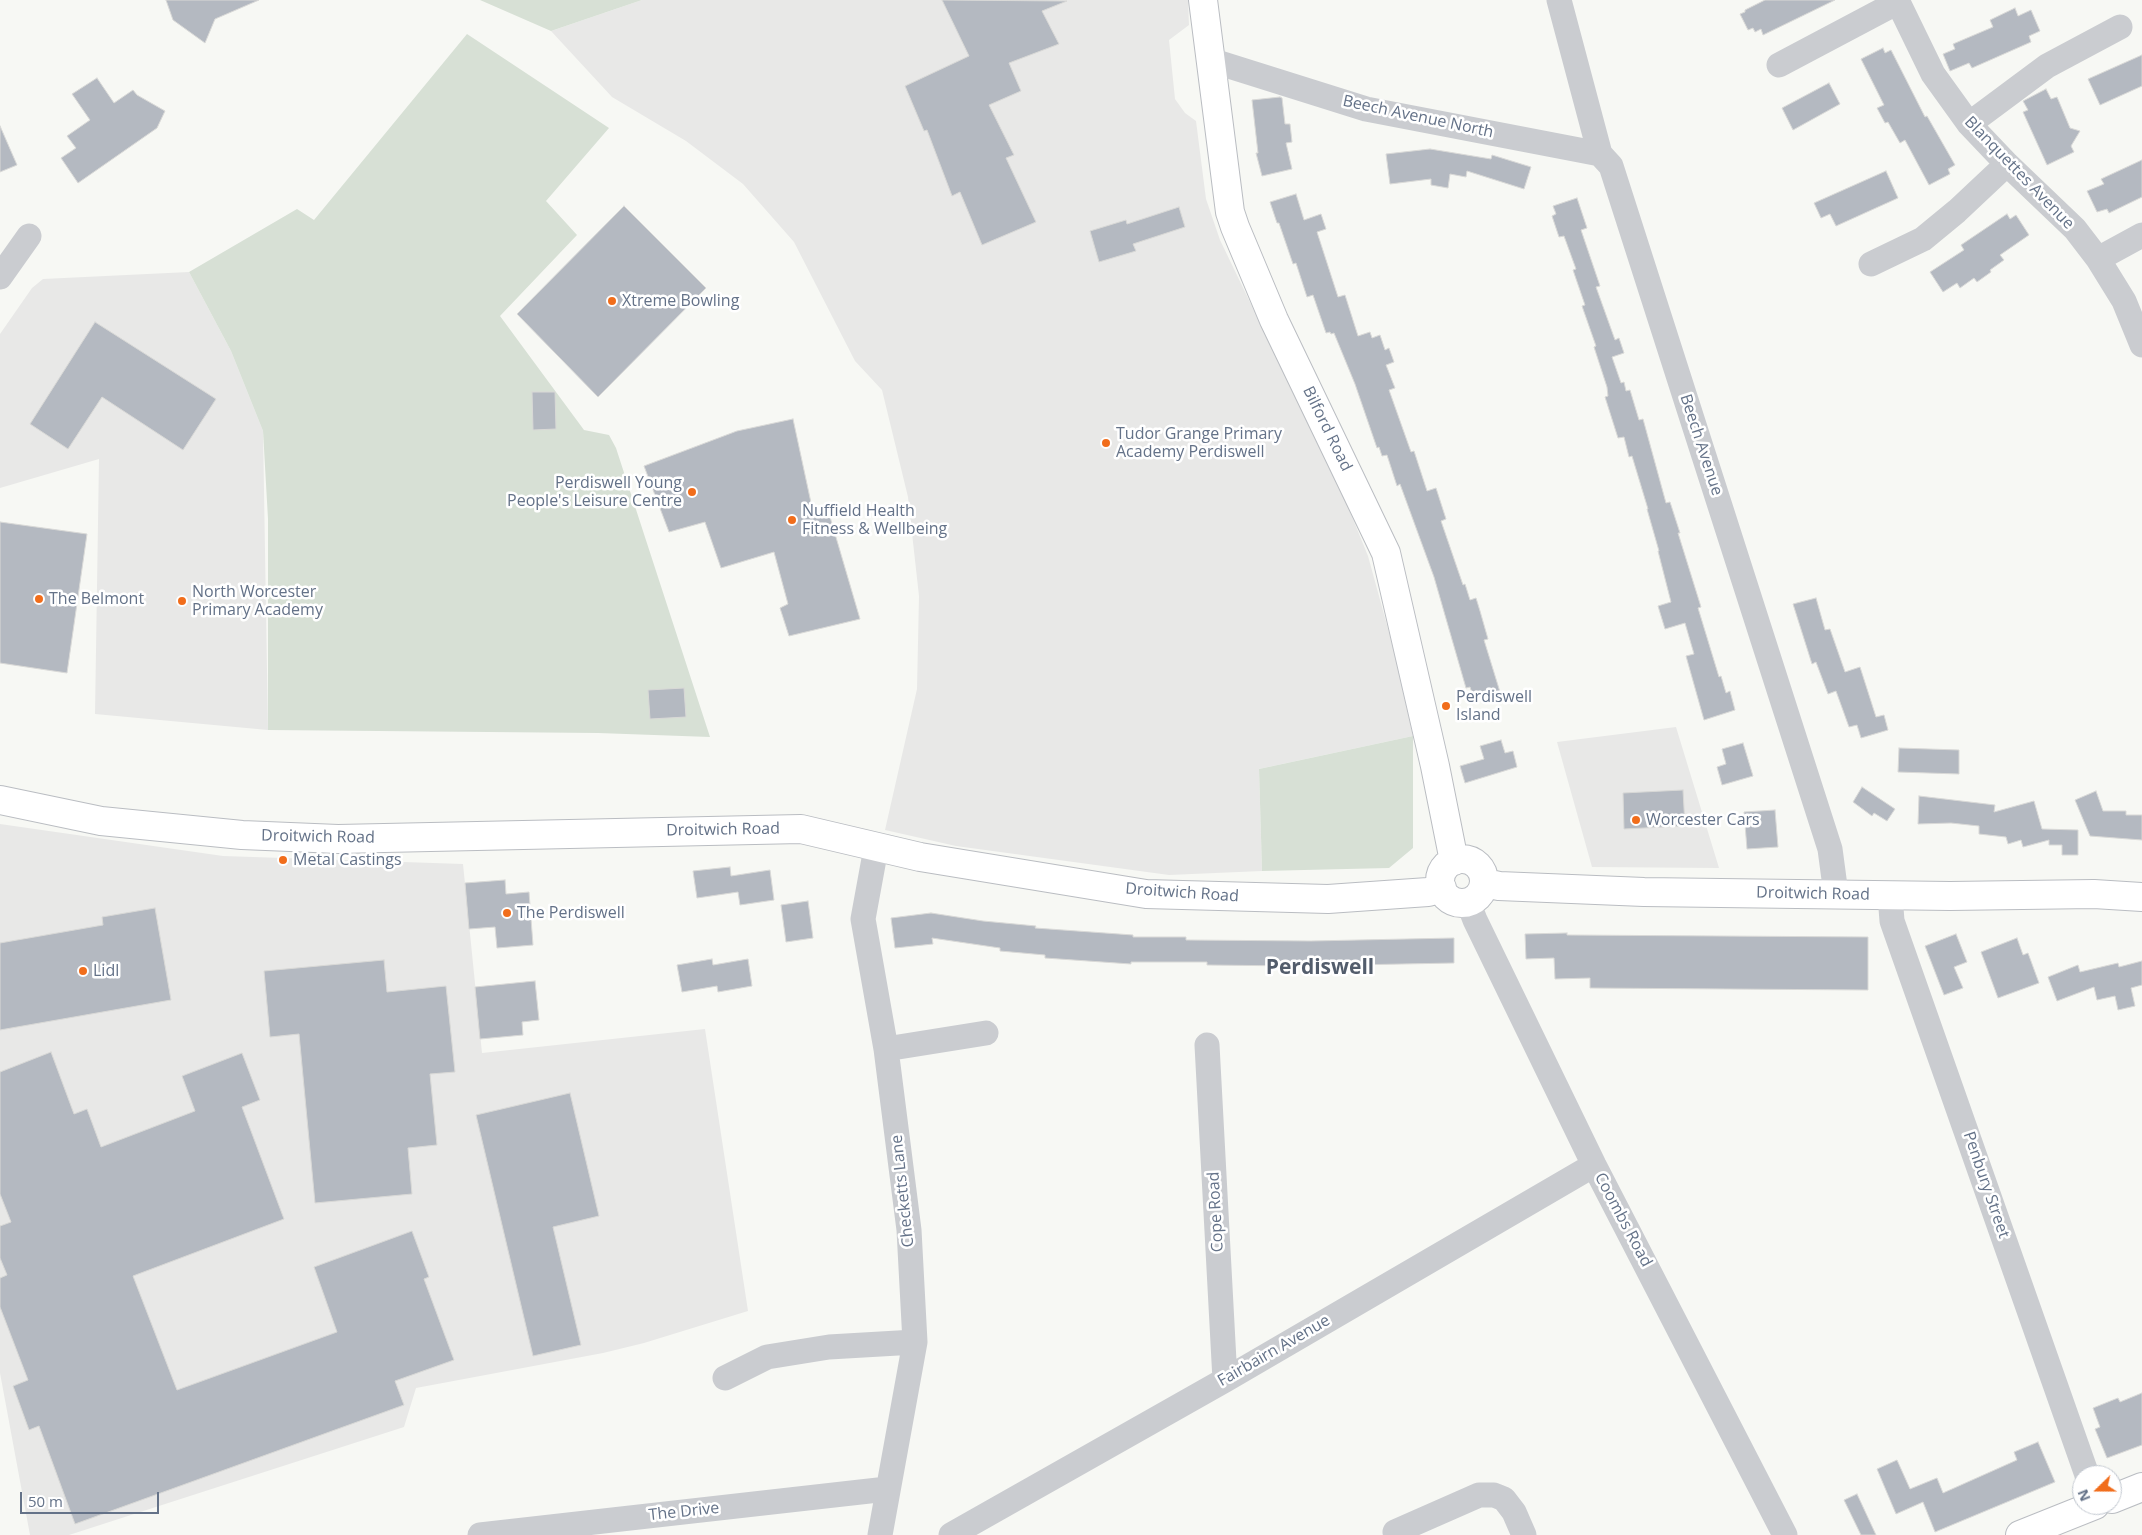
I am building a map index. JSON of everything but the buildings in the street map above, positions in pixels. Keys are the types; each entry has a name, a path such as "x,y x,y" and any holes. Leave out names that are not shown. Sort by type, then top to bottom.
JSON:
{"main road":[{"name":"Bilford Road","path":"1203,0 1230,212 1274,320 1386,553 1435,766 1454,860"},
{"name":"Droitwich Road","path":"0,800 101,821 234,835 338,839 801,829 920,857 1146,894 1328,899 1428,892 1442,888 1444,893 1452,900 1462,903 1476,892 1499,886 1644,892 1890,895 2094,894 2142,897"},
{"path":"1442,888 1440,883 1442,873 1448,864 1454,860 1468,859 1477,864 1484,873 1476,892"},
{"path":"2122,1495 2142,1487"},
{"path":"2020,1535 2072,1514"}],"street":[{"name":"Beech Avenue","path":"1559,0 1600,154 1611,166 1827,840 1836,894"},
{"path":"1778,65 1898,1"},
{"name":"Blanquettes Avenue","path":"1898,1 1933,74 1969,124 2007,164 2075,229 2098,259 2124,301 2142,344"},
{"path":"1969,124 2047,66 2120,27"},
{"name":"Beech Avenue North","path":"1210,60 1366,109 1600,154"},
{"path":"1871,264 1923,240 2007,164"},
{"path":"0,276 30,236"},
{"path":"2098,259 2142,236"},
{"name":"Checketts Lane","path":"876,848 863,919 886,1049 909,1230 916,1342 887,1489 880,1535"},
{"name":"Coombs Road","path":"1476,892 1475,920 1594,1165 1786,1535"},
{"name":"Penbury Street","path":"1890,895 1892,921 2084,1465"},
{"path":"886,1049 986,1033"},
{"name":"Cope Road","path":"1207,1045 1225,1380"},
{"name":"Fairbairn Avenue","path":"951,1535 1225,1380 1594,1165"},
{"path":"725,1378 767,1357 829,1347 916,1342"},
{"name":"The Drive","path":"480,1535 887,1489"},
{"path":"1395,1532 1478,1495 1494,1495 1504,1499 1514,1512 1524,1535"}],"shaded area":[{"path":"480,0 642,0 551,31"},
{"name":"Tudor Grange Primary Academy Perdiswell","path":"642,0 1188,0 1189,25 1169,40 1175,99 1185,113 1196,121 1206,199 1220,240 1344,497 1368,556 1393,647 1413,736 1259,769 1262,871 1169,875 956,846 885,830 917,689 919,596 908,497 882,390 855,361 794,242 743,184 686,141 612,97 551,31"},
{"path":"467,34 609,128 546,201 577,235 500,316 584,430 609,435 616,448 710,737 598,733 268,730 268,519 263,431 231,351 189,272 297,209 314,220"},
{"name":"North Worcester Primary Academy","path":"189,272 231,351 263,431 268,730 95,714 99,459 0,488 0,334 32,288 43,279"},
{"path":"1676,727 1719,868 1592,867 1557,742"},
{"path":"1413,736 1413,848 1389,868 1262,871 1259,769"},
{"path":"0,824 223,856 463,864 482,1053 705,1029 748,1311 644,1343 603,1353 416,1388 404,1427 69,1535 30,1535 0,1373"}],"place":[{"name":"Xtreme Bowling","path":"612,301"},
{"name":"Tudor Grange Primary Academy Perdiswell","path":"1106,443"},
{"name":"Perdiswell Young People's Leisure Centre","path":"692,492"},
{"name":"Nuffield Health Fitness & Wellbeing","path":"792,520"},
{"name":"The Belmont","path":"39,599"},
{"name":"North Worcester Primary Academy","path":"182,601"},
{"name":"Perdiswell Island","path":"1446,706"},
{"name":"Worcester Cars","path":"1636,820"},
{"name":"Metal Castings","path":"283,860"},
{"name":"The Perdiswell","path":"507,913"},
{"name":"Lidl","path":"83,971"}],"district":[{"name":"Perdiswell","path":"1320,968"}]}
